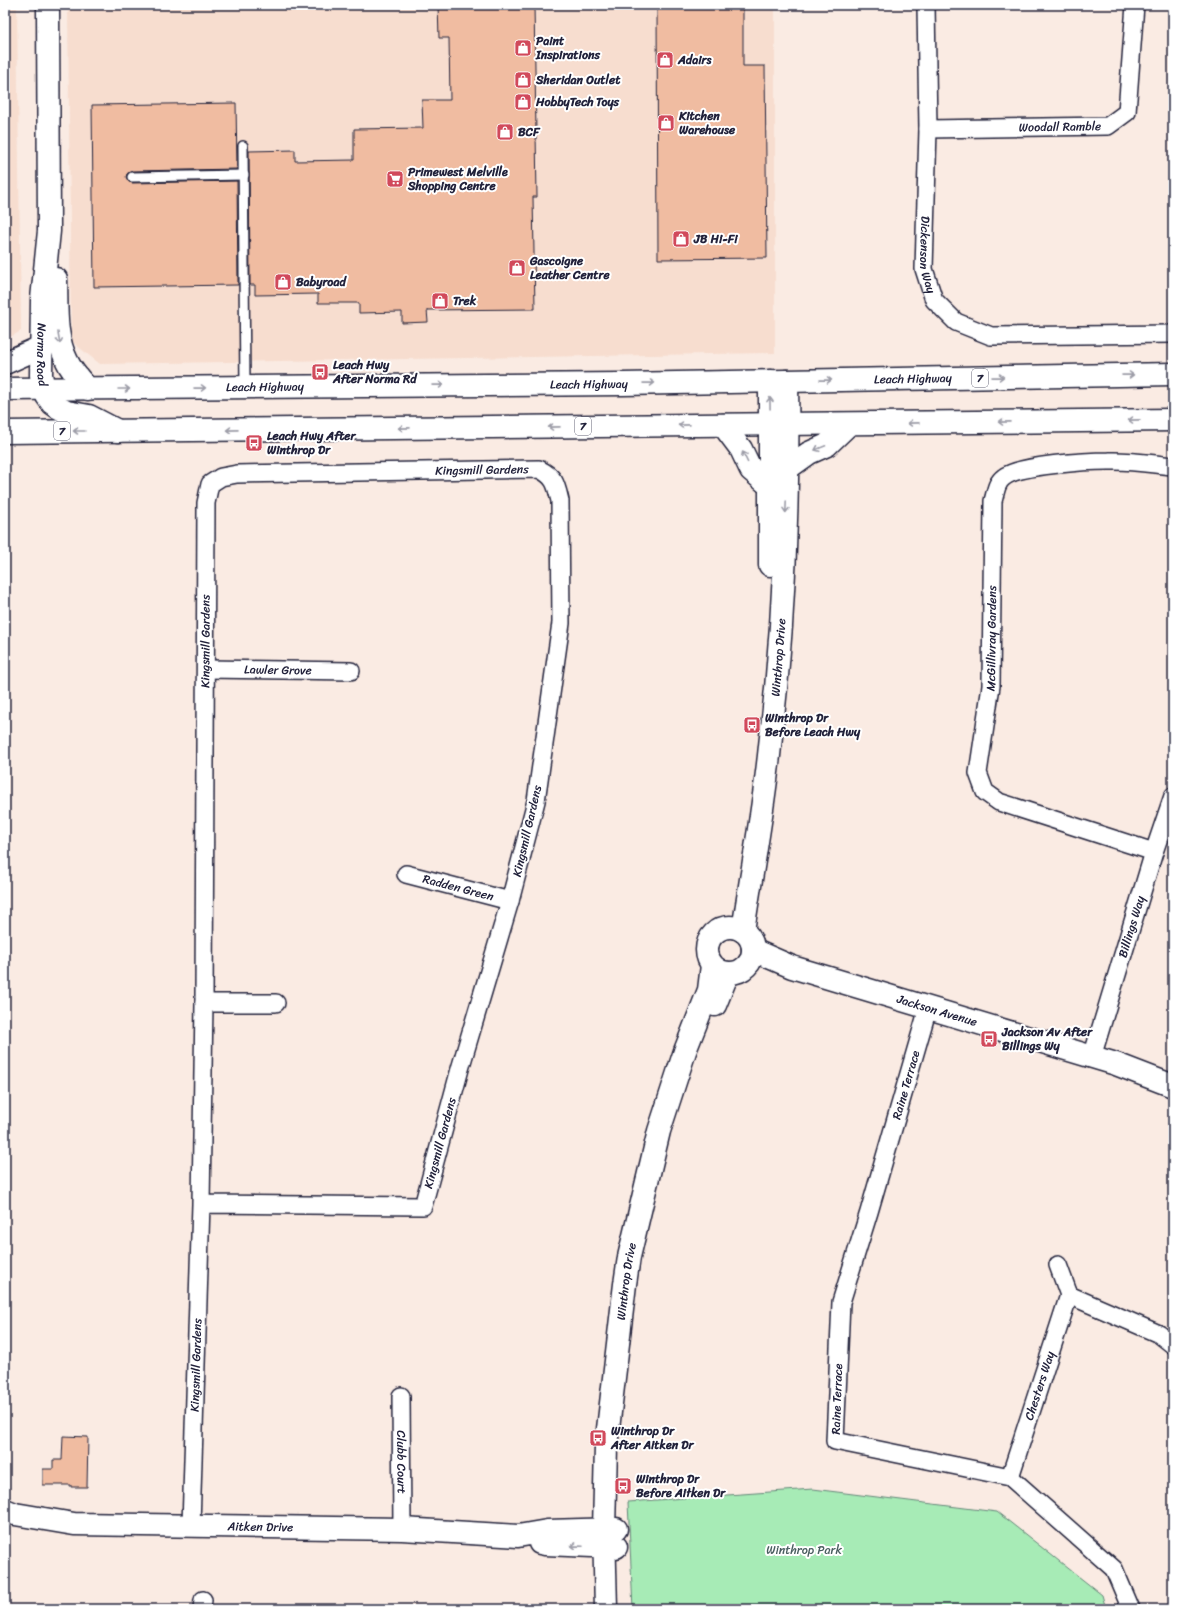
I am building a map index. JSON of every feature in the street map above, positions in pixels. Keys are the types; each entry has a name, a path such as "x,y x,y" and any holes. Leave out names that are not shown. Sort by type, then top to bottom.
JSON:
{"main road":[{"name":"Norma Road","path":"48,5 49,231 42,299 41,375 44,389 52,403 67,412 89,416 118,431"},
{"name":"Norma Road","path":"49,231 56,259 57,317 61,346 68,363 88,389"},
{"path":"5,363 41,347"},
{"name":"Leach Highway","path":"5,390 778,381 1173,374"},
{"name":"Winthrop Drive","path":"735,929 736,899 758,751 764,687 768,626 770,486 779,424 778,381"},
{"name":"7","path":"5,432 1173,420"},
{"name":"Winthrop Drive","path":"735,929 770,748 777,684 782,621 788,468 779,424"},
{"path":"788,468 809,453 827,445 849,424"},
{"path":"723,425 741,449 751,470 770,486"},
{"path":"721,928 735,929 748,936 750,957 743,969 736,972 720,969 707,951 710,937 721,928"},
{"name":"Jackson Avenue","path":"750,957 792,967 1116,1064 1173,1086"},
{"name":"Winthrop Drive","path":"606,1609 610,1538 622,1405 640,1267 672,1133 714,1006 720,969"},
{"name":"Aitken Drive","path":"5,1510 15,1514 74,1524 402,1528 518,1536 545,1544 610,1538"},
{"name":"Winthrop Drive","path":"610,1538 619,1609"}],"street":[{"name":"Dickenson Way","path":"926,5 928,129 924,269 934,300 956,322 991,336 1173,334"},
{"name":"Woodall Ramble","path":"928,129 1108,126 1127,112 1135,5"},
{"name":"McGillivray Gardens","path":"1154,852 998,802 985,792 978,773 992,686 993,501 997,484 1006,476 1024,469 1044,466 1110,461 1173,466"},
{"name":"Kingsmill Gardens","path":"191,1525 202,1204 206,503 210,484 221,477 237,474 539,469 550,474 556,483 560,501 561,623 536,802 510,901 460,1068 423,1206 202,1204"},
{"name":"Lawler Grove","path":"206,669 351,671"},
{"name":"Billings Way","path":"1092,1057 1154,852 1173,796"},
{"name":"Radden Green","path":"406,874 510,901"},
{"path":"204,1003 276,1003"},
{"name":"Raine Terrace","path":"928,1008 869,1212 841,1302 835,1441 1010,1477 1114,1569 1131,1609"},
{"path":"1058,1265 1069,1294 1159,1334 1173,1345"},
{"name":"Chesters Way","path":"1010,1477 1069,1294"},
{"name":"Clubb Court","path":"401,1396 402,1528"}],"lane":[{"path":"244,146 245,387"},
{"path":"132,177 244,175"}],"shaded area":[{"path":"5,5 17,5 21,331 5,340"},
{"path":"68,5 775,5 775,353 100,364 71,341"}],"green space":[{"name":"Winthrop Park","path":"813,1489 997,1512 1102,1595 1106,1609 633,1609 628,1502"}],"building":[{"name":"Primewest Melville Shopping Centre","path":"438,5 534,5 537,197 533,197 535,309 427,310 428,322 402,323 402,312 359,313 359,303 318,303 318,294 255,295 255,285 250,285 249,151 295,150 295,161 354,160 354,129 423,128 422,100 450,100 449,38 439,38"},
{"path":"657,5 743,5 743,66 765,66 767,258 658,259"},
{"path":"236,103 237,169 132,171 127,174 126,177 129,182 132,183 237,181 238,285 94,287 92,105"},
{"path":"63,1436 88,1437 87,1487 71,1487 71,1485 43,1485 43,1469 53,1469 53,1460 62,1460"}],"place":[{"name":"Paint Inspirations","path":"523,48"},
{"name":"Adairs","path":"665,60"},
{"name":"Sheridan Outlet","path":"523,80"},
{"name":"HobbyTech Toys","path":"523,102"},
{"name":"Kitchen Warehouse","path":"666,123"},
{"name":"BCF","path":"505,132"},
{"name":"Primewest Melville Shopping Centre","path":"395,179"},
{"name":"JB Hi-Fi","path":"681,239"},
{"name":"Gascoigne Leather Centre","path":"517,268"},
{"name":"Babyroad","path":"283,282"},
{"name":"Trek","path":"440,301"},
{"name":"Leach Hwy After Norma Rd","path":"320,372"},
{"name":"Leach Hwy After Winthrop Dr","path":"254,443"},
{"name":"Winthrop Dr Before Leach Hwy","path":"752,725"},
{"name":"Jackson Av After Billings Wy","path":"989,1039"},
{"name":"Winthrop Dr After Aitken Dr","path":"598,1438"},
{"name":"Winthrop Dr Before Aitken Dr","path":"623,1486"}]}
